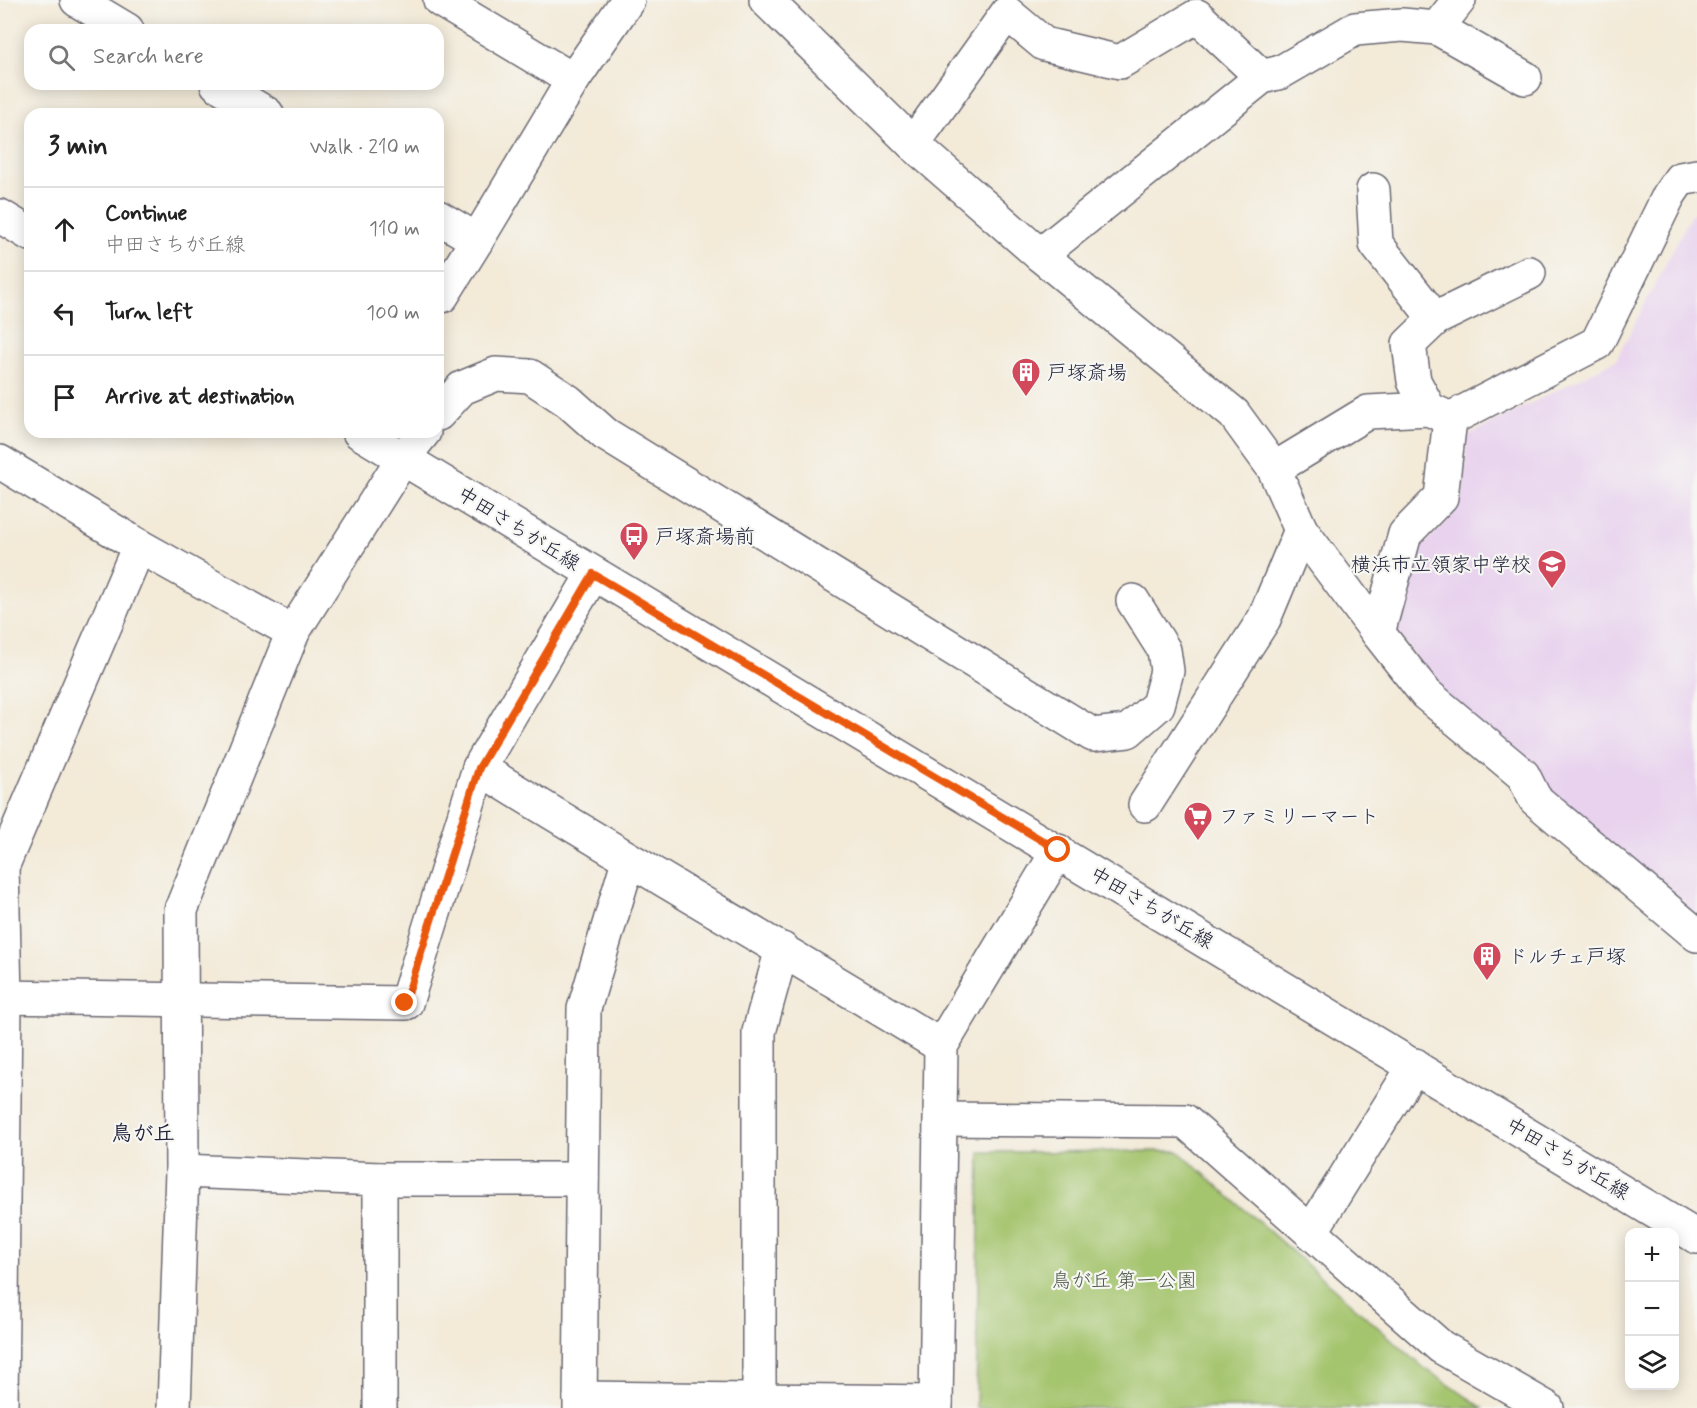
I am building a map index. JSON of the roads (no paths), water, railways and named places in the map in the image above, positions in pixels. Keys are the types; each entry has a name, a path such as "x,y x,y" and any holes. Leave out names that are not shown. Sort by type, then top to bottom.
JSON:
{"street":[{"path":"77,0 117,24"},
{"path":"440,0 573,80"},
{"path":"444,293 573,80 628,0"},
{"path":"766,0 913,144 1040,255 1234,414 1274,469 1301,530 1426,694 1522,775 1535,799 1697,935"},
{"path":"1437,28 1459,0"},
{"path":"913,144 1007,13 1044,44 1120,62 1197,16 1262,77"},
{"path":"1040,255 1262,77 1281,72 1355,29 1402,25 1437,28 1525,78"},
{"path":"227,90 257,108"},
{"path":"1274,469 1368,412 1440,414 1597,343 1669,195 1680,179 1697,176"},
{"path":"1372,190 1376,244 1435,319"},
{"path":"0,216 24,230"},
{"path":"444,221 477,240"},
{"path":"1378,633 1405,534 1441,497 1440,414 1414,381 1409,344 1435,319 1529,273"},
{"path":"444,408 462,388 496,374 530,376 568,401 605,434 1093,735 1128,731 1158,705 1167,671 1164,650 1133,602"},
{"name":"中田さちが丘線","path":"369,438 593,574 1058,850 1697,1237"},
{"path":"174,1408 182,1171 181,910 293,632 403,458 419,438"},
{"path":"0,462 139,546 293,632"},
{"path":"1145,805 1264,619 1301,530"},
{"path":"1,1408 2,867 139,546"},
{"path":"3,998 405,1003 479,768 593,574"},
{"path":"479,768 628,861 782,949 941,1046"},
{"path":"628,861 584,1009 580,1403 759,1398 936,1405 941,1046 1058,850"},
{"path":"759,1398 759,1032 782,949"},
{"path":"1311,1232 1415,1065"},
{"path":"941,1119 1185,1121 1440,1347 1529,1404"},
{"path":"182,1171 380,1179 582,1179"},
{"path":"380,1179 380,1408"}],"place":[{"name":"戸塚斎場","path":"1026,398"},
{"name":"戸塚斎場前","path":"634,562"},
{"name":"横浜市立領家中学校","path":"1552,590"},
{"name":"ファミリーマート","path":"1198,842"},
{"name":"ドルチェ戸塚","path":"1487,982"}],"district":[{"name":"鳥が丘","path":"143,1133"}],"park label":[{"name":"鳥が丘 第一公園","path":"1124,1280"}]}
